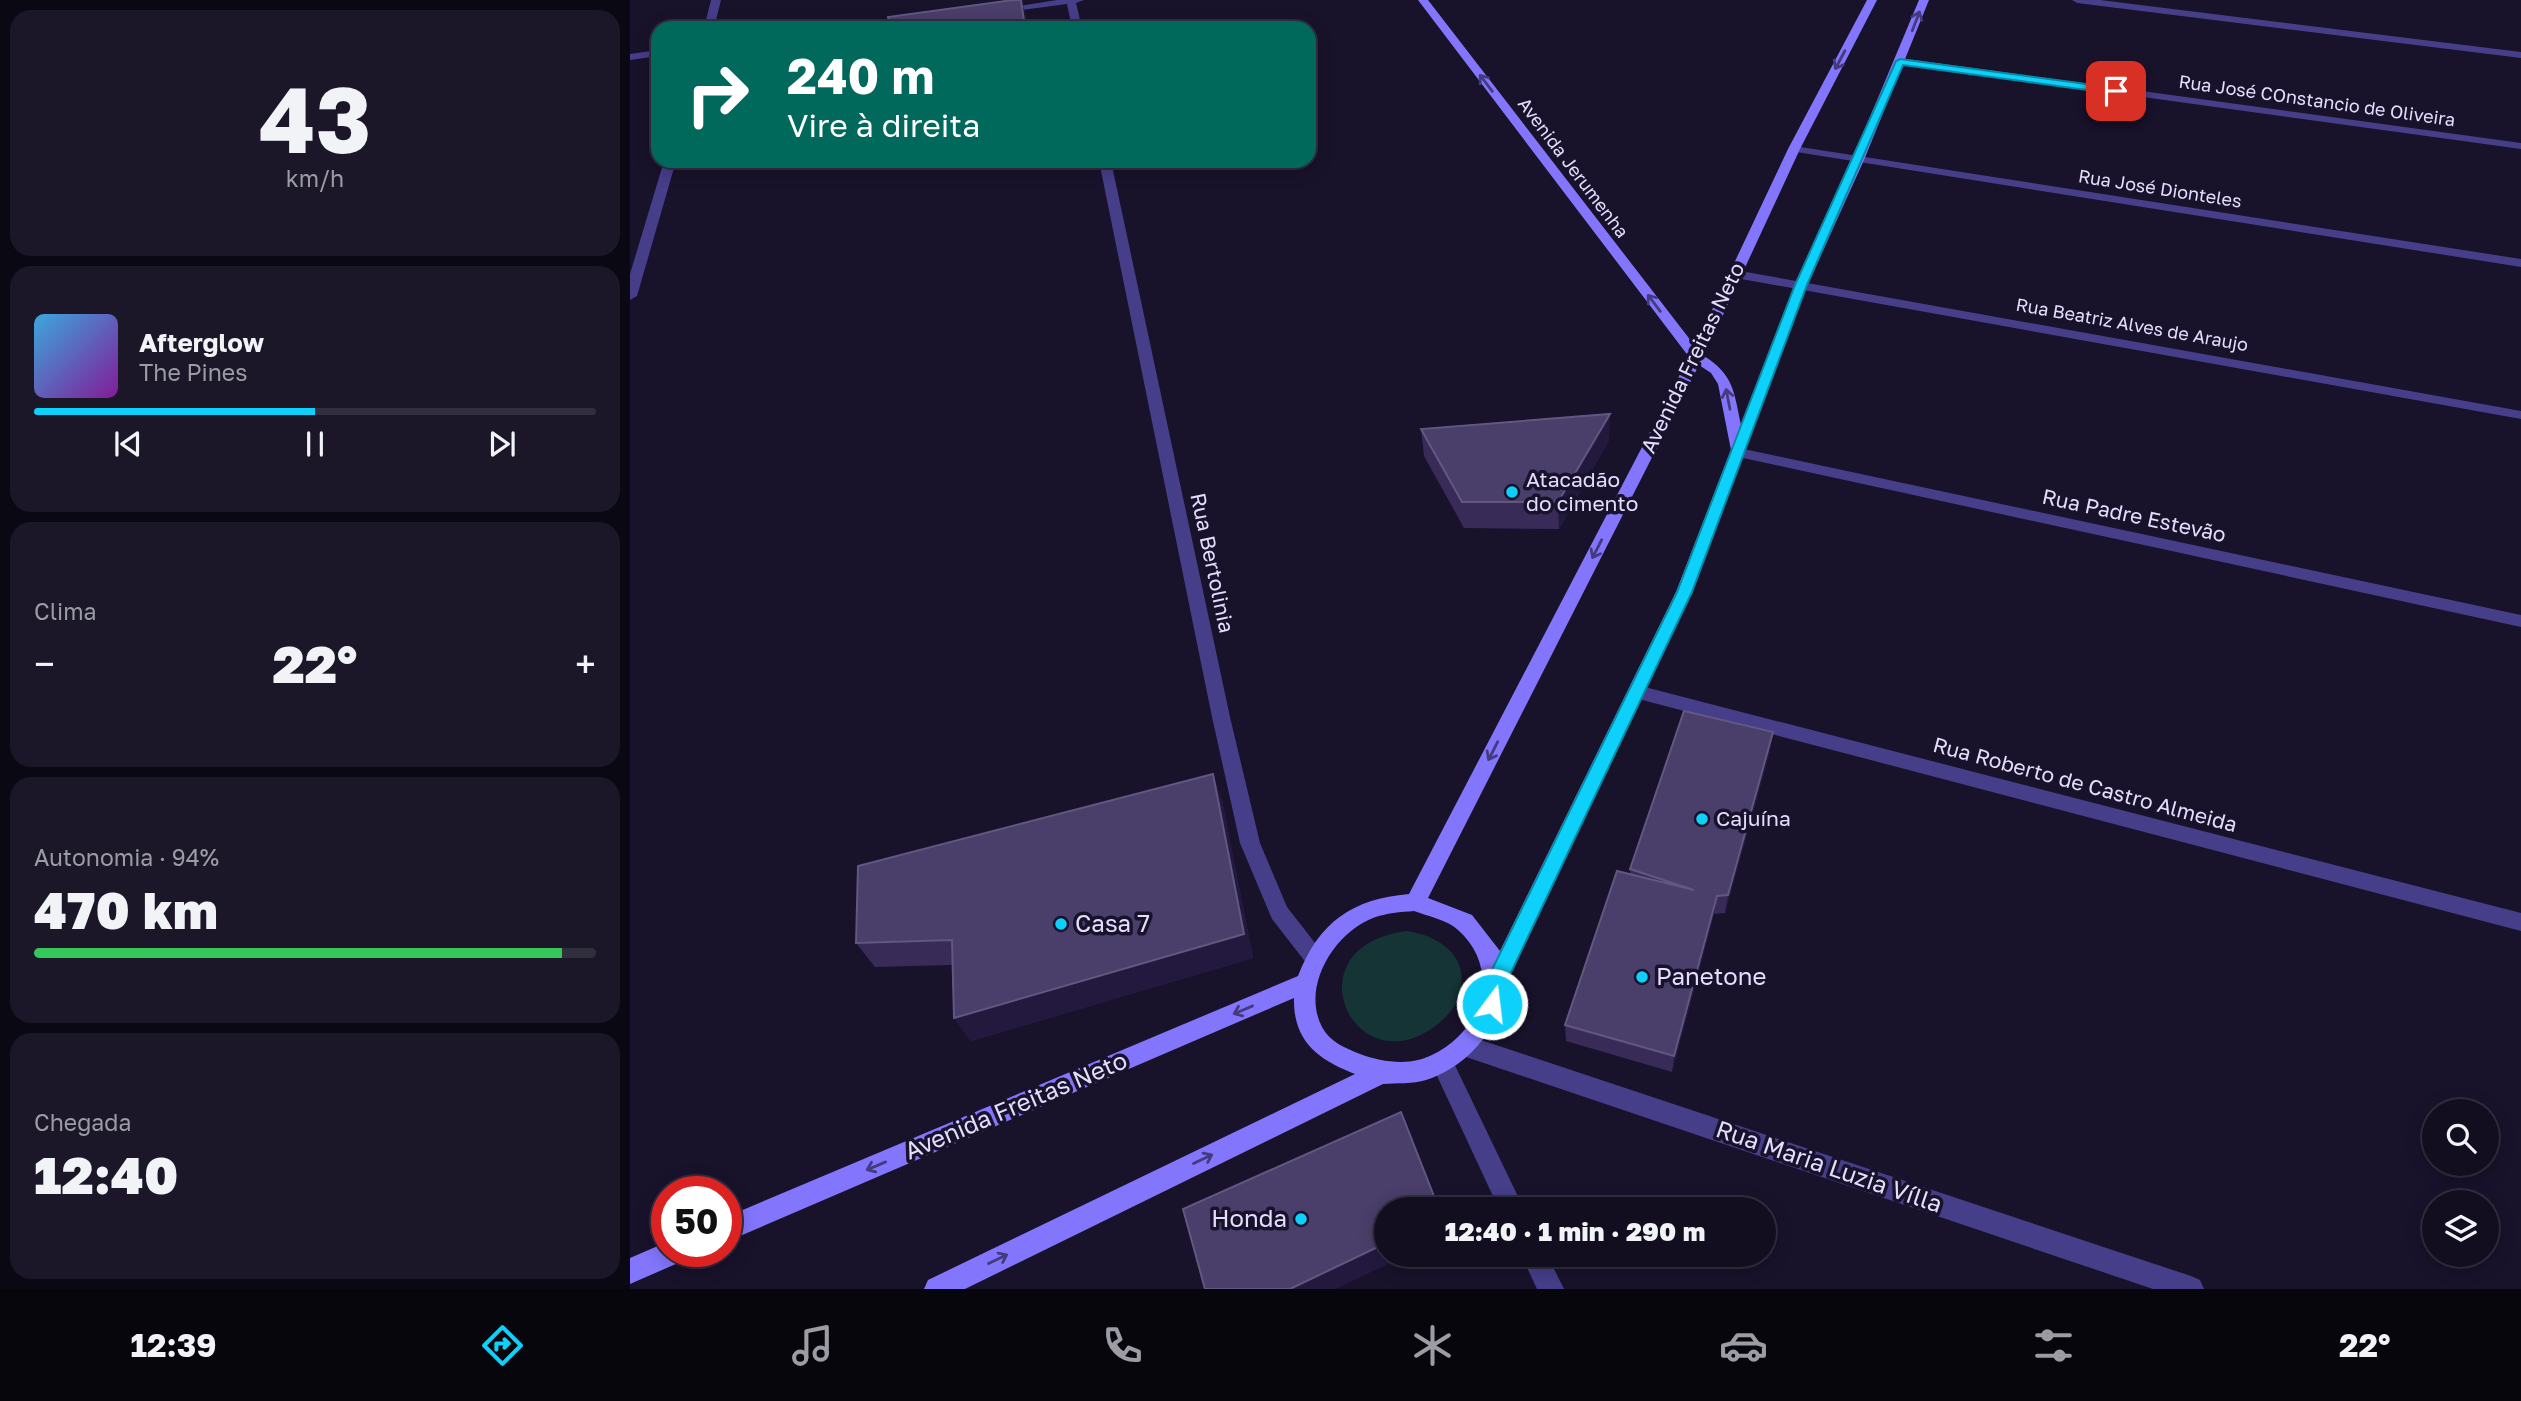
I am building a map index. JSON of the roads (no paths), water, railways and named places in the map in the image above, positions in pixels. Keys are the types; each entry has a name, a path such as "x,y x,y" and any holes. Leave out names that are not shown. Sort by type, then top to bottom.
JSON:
{"main road":[{"name":"Avenida Jerumenha","path":"1423,0 1696,357 1716,370 1725,384 1739,453"},
{"name":"Avenida Freitas Neto","path":"1415,902 1696,357 1794,149 1872,0"},
{"path":"1496,982 1492,958 1481,935 1463,918 1440,907 1415,902 1384,905 1357,915 1333,933 1315,957 1306,983 1306,1008 1314,1032 1331,1053 1353,1066 1379,1074 1411,1073 1442,1063 1466,1046 1487,1016 1496,982 1684,592 1801,285 1858,160 1924,0"},
{"name":"Avenida Freitas Neto","path":"742,1223 1306,983"},
{"path":"937,1289 1379,1074"},
{"path":"630,1271 651,1262"}],"street":[{"path":"711,21 716,0"},
{"path":"1072,0 1076,21"},
{"path":"990,11 1079,0"},
{"path":"2077,0 2521,55"},
{"path":"914,21 923,20"},
{"path":"630,57 651,54"},
{"name":"Rua José COnstancio de Oliveira","path":"1900,61 2521,146"},
{"name":"Rua José Dionteles","path":"1794,149 2521,263"},
{"path":"630,296 668,168"},
{"name":"Rua Bertolinia","path":"1106,168 1250,843 1279,913 1315,957"},
{"name":"Rua Beatriz Alves de Araujo","path":"1735,274 2521,415"},
{"name":"Rua Padre Estevão","path":"1739,453 2521,621"},
{"name":"Rua Roberto de Castro Almeida","path":"1637,692 2521,922"},
{"name":"Rua Maria Luzia Vílla","path":"1466,1046 2191,1289"},
{"path":"1442,1063 1507,1197"},
{"path":"1540,1267 1551,1289"}],"place":[{"name":"Atacadão do cimento","path":"1512,492"},
{"name":"Cajuína","path":"1702,819"},
{"name":"Casa 7","path":"1061,924"},
{"name":"Panetone","path":"1642,977"},
{"name":"Honda","path":"1301,1219"}]}
